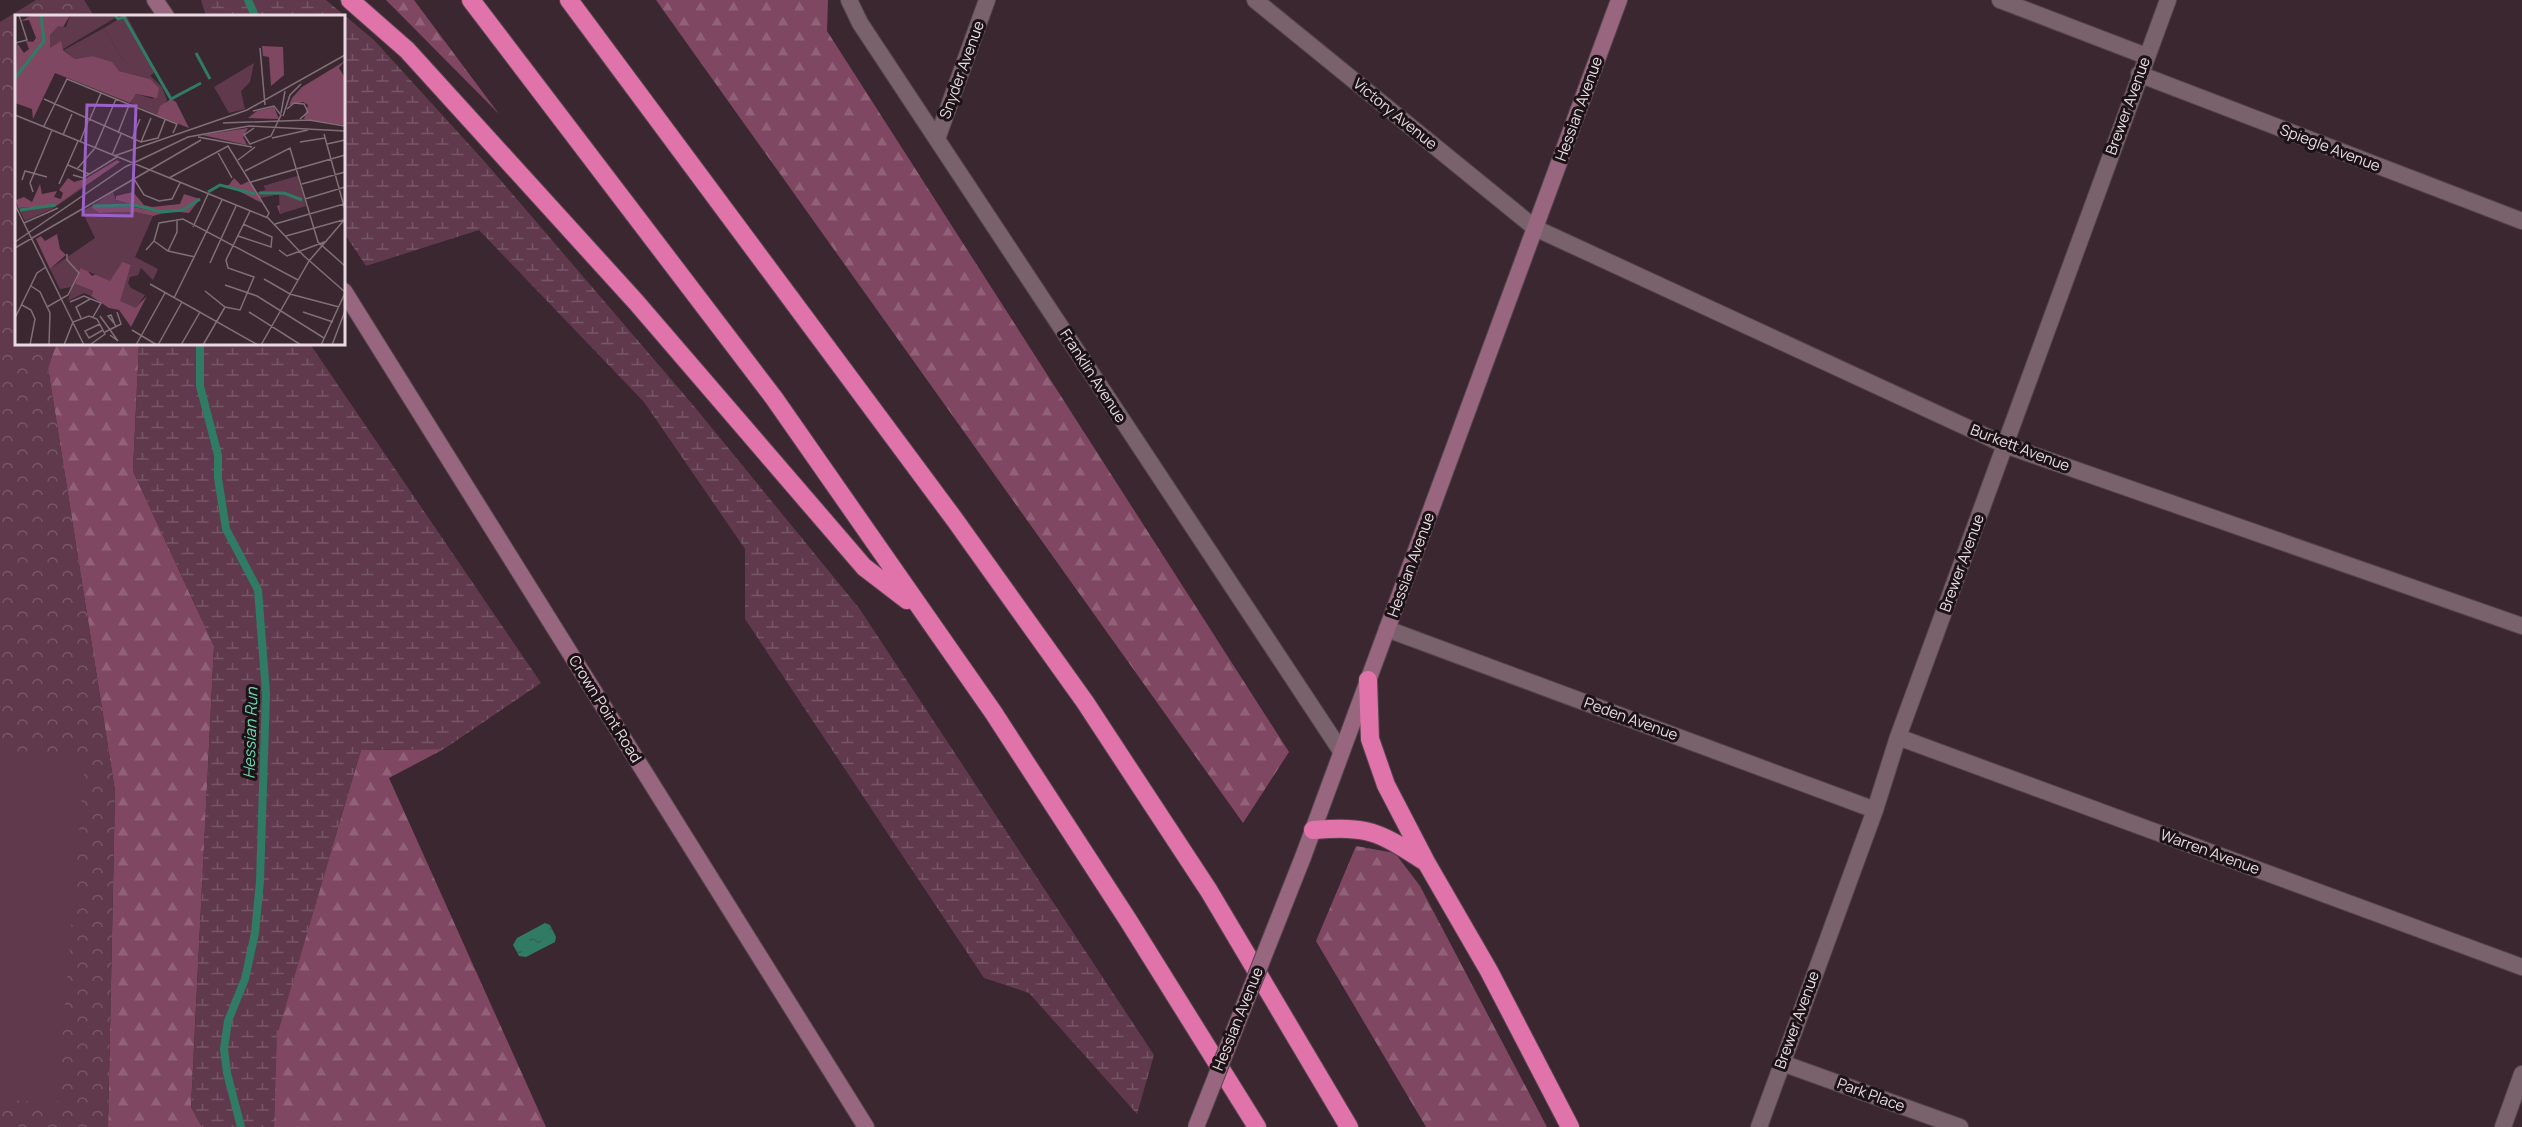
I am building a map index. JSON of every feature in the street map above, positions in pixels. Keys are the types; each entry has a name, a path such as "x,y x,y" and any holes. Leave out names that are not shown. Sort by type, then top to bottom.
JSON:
{"highway":[{"path":"350,0 407,50 621,285 864,567 921,610"},
{"path":"471,0 774,398 993,712 1257,1127"},
{"path":"569,0 948,510 1085,702 1209,891 1349,1127"},
{"path":"1368,680 1369,721 1374,753 1386,785 1426,862 1489,971 1570,1127"},
{"path":"1313,830 1366,829 1391,840 1426,862"}],"main road":[{"path":"155,0 165,15"},
{"name":"Hessian Avenue","path":"1196,1127 1303,857 1619,0"},
{"name":"Crown Point Road","path":"345,293 866,1127"}],"street":[{"name":"Franklin Avenue","path":"849,0 860,23 1341,751"},
{"name":"Snyder Avenue","path":"937,139 987,0"},
{"name":"Victory Avenue","path":"1255,0 1536,228"},
{"path":"2000,0 2146,56"},
{"name":"Brewer Avenue","path":"1759,1127 1875,810 1898,737 2168,0"},
{"name":"Spiegle Avenue","path":"2139,74 2522,221"},
{"name":"Burkett Avenue","path":"1536,228 2005,445 2522,626"},
{"name":"Peden Avenue","path":"1387,629 1875,810"},
{"name":"Warren Avenue","path":"1898,737 2522,967"},
{"name":"Park Place","path":"1782,1063 1960,1127"},
{"path":"2502,1127 2522,1074"}],"green space":[{"path":"36,0 84,0 93,15 15,15 15,345 56,345 48,368 115,791 108,1127 0,1127 0,22"},
{"path":"201,0 326,0 344,15 206,15"},
{"path":"386,0 414,0 499,114"},
{"path":"656,0 828,0 827,31 1289,752 1243,823"},
{"path":"345,16 374,40 485,162 693,405 859,608 1154,1055 1137,1114 1029,993 984,978 745,619 745,549 644,402 479,230 366,266 345,234"},
{"path":"56,345 139,345 133,471 214,646 191,1107 202,1127 108,1127 115,791 48,368"},
{"path":"139,345 311,345 541,683 444,749 361,750 277,1036 274,1127 202,1127 191,1107 214,646 133,471"},
{"path":"444,749 389,778 546,1127 274,1127 276,1036 361,750"},
{"path":"0,751 85,759 57,1104 0,1099"},
{"path":"1356,846 1395,853 1420,886 1547,1127 1426,1127 1316,941"}],"water":[{"path":"545,923 550,925 556,937 555,942 526,957 519,956 513,945 517,938"}],"waterway":[{"name":"Hessian Run","path":"248,0 255,15"},
{"name":"Hessian Run","path":"200,345 200,386 218,455 218,478 226,529 258,590 266,693 260,881 255,933 245,979 228,1021 224,1049 227,1073 241,1127"}]}
